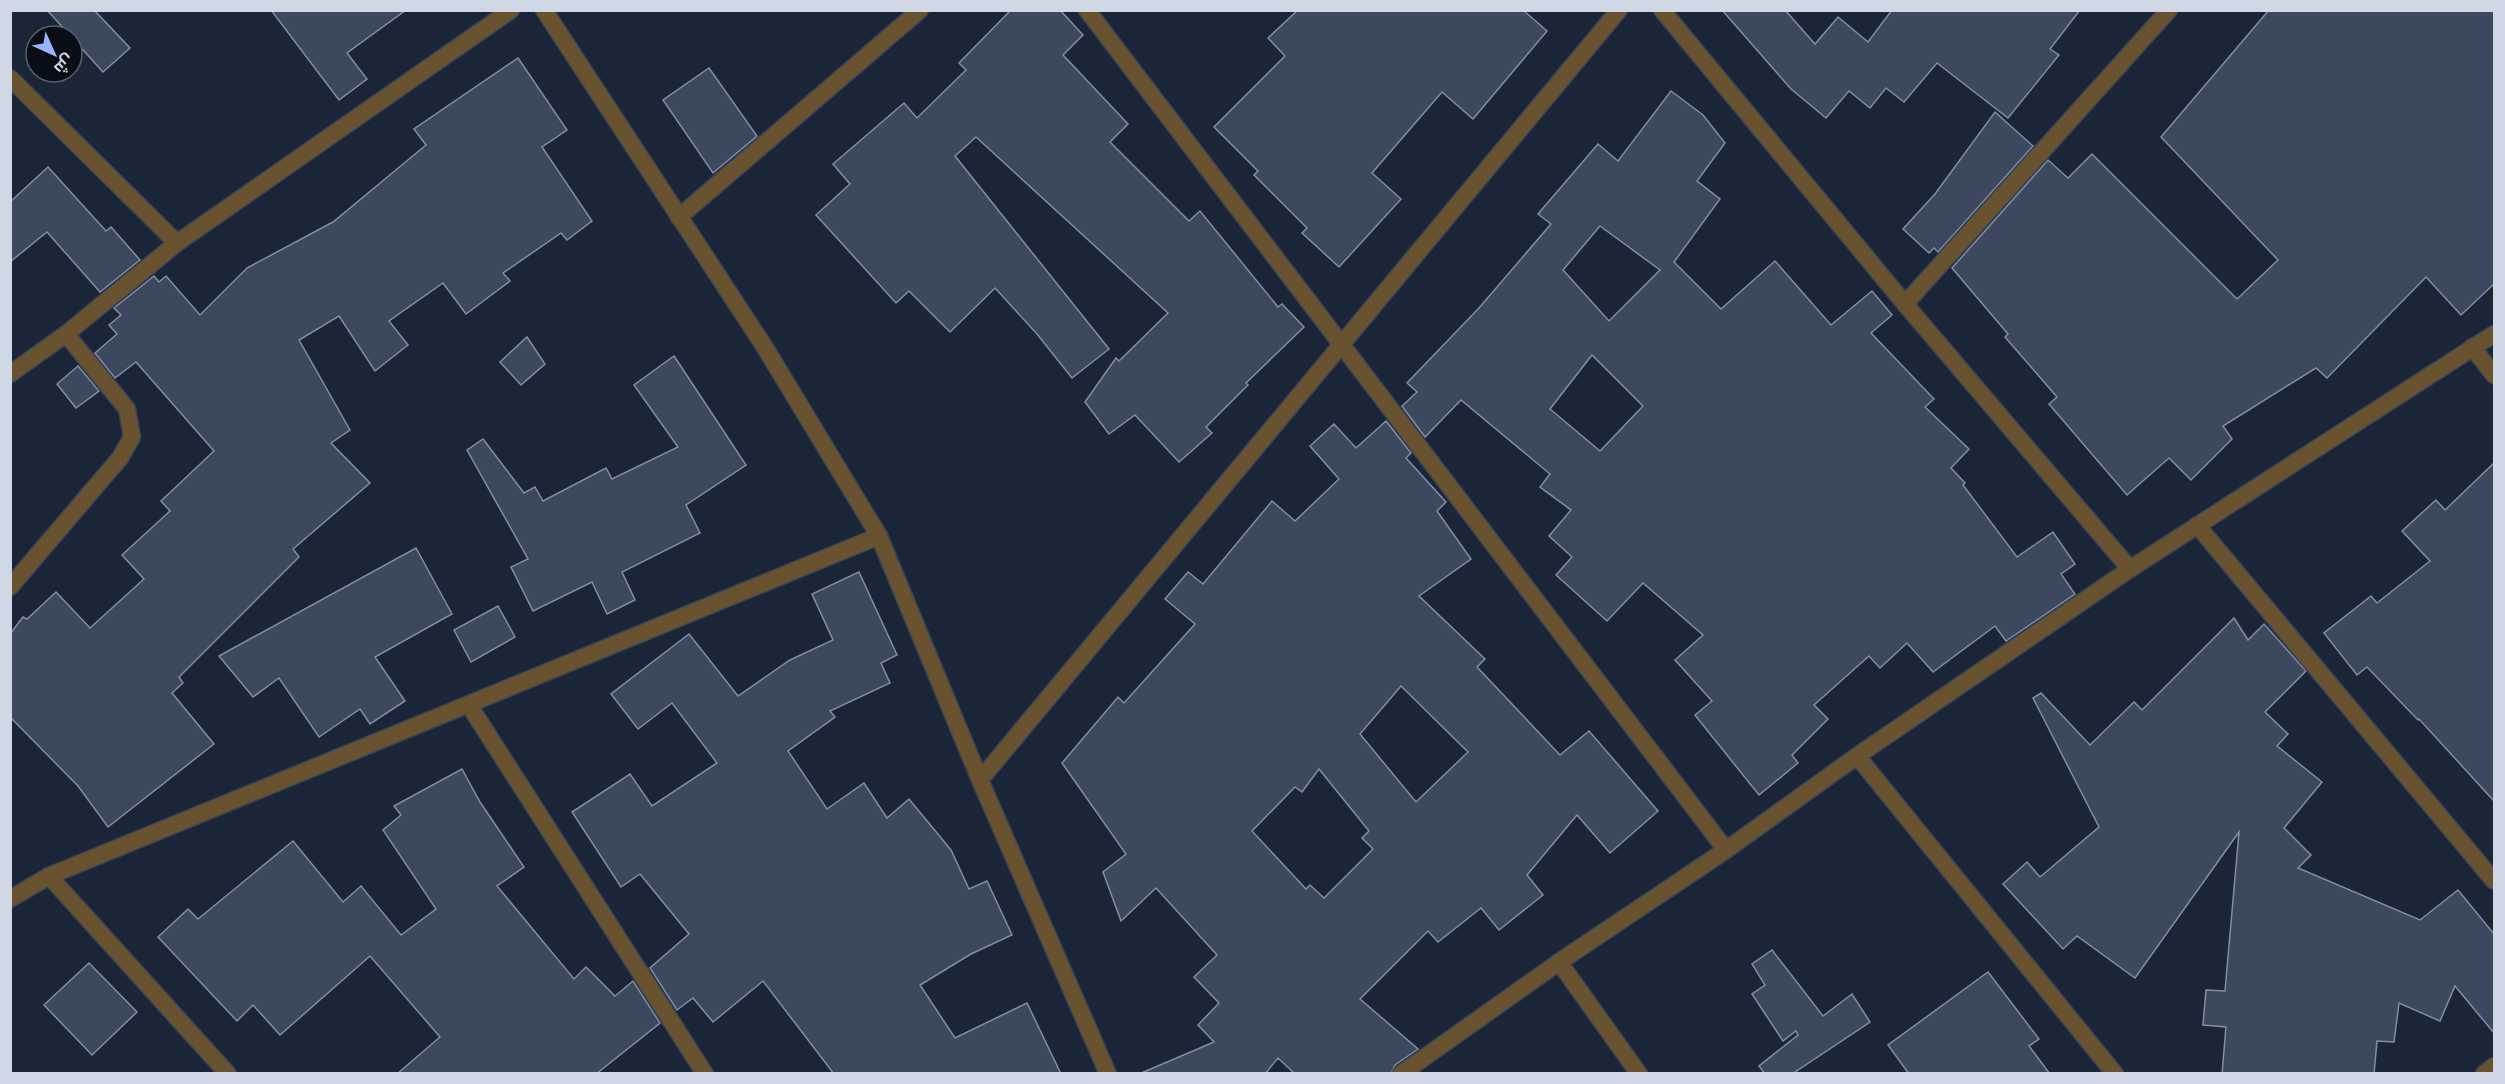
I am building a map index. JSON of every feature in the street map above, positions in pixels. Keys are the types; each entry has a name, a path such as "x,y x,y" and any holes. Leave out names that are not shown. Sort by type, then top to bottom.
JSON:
{"street":[{"path":"10,374 66,334 177,243 511,10"},
{"path":"544,10 764,346 879,536 980,780 1108,1074"},
{"path":"679,217 920,10"},
{"path":"1087,10 1726,850"},
{"path":"980,780 1619,10"},
{"path":"1662,10 1905,304 2130,569"},
{"path":"1905,304 2169,10"},
{"path":"10,78 177,243"},
{"path":"10,587 120,458 132,437 127,409 66,334"},
{"path":"1401,1074 1558,962 1726,850 1857,756 2130,569 2494,334"},
{"path":"2472,347 2494,375"},
{"path":"2197,525 2494,882"},
{"path":"10,898 49,876 879,536"},
{"path":"469,705 705,1074"},
{"path":"1857,756 2115,1074"},
{"path":"49,876 228,1074"},
{"path":"1558,962 1639,1074"},
{"path":"2484,1074 2494,1066"}],"building":[{"path":"47,10 94,10 130,48 103,72 84,51 84,24 60,24"},
{"path":"271,10 406,10 347,53 367,79 339,100"},
{"path":"1011,10 1060,10 1083,35 1063,55 1128,124 1110,142 1189,221 1200,211 1278,307 1282,304 1304,327 1246,383 1248,385 1206,427 1212,433 1179,462 1135,415 1109,434 1085,402 1116,358 1119,361 1168,313 976,137 955,156 1109,349 1072,378 1037,334 995,288 950,332 909,291 896,303 816,215 850,184 833,164 904,103 917,118 966,70 959,63"},
{"path":"1298,10 1523,10 1547,31 1473,119 1442,92 1372,173 1401,199 1339,267 1302,233 1307,228 1254,175 1258,171 1214,127 1285,56 1268,38"},
{"path":"1722,10 1785,10 1815,44 1838,17 1868,42 1892,10 2080,10 2050,49 2059,55 2008,118 1937,63 1904,102 1886,88 1870,108 1849,91 1826,118 1791,89"},
{"path":"2269,10 2494,10 2494,284 2461,315 2426,277 2327,378 2316,368 2223,426 2232,439 2191,480 2169,458 2127,495 2049,404 2057,397 2005,337 2008,334 1952,268 2048,160 2068,178 2092,154 2237,299 2278,260 2161,137"},
{"path":"518,58 567,130 542,147 592,221 567,240 561,233 503,273 510,281 466,314 443,283 389,321 408,345 375,371 339,316 299,340 350,430 331,443 370,483 293,549 299,557 179,677 183,683 172,693 214,744 108,827 78,786 10,717 10,634 23,617 27,619 56,592 90,628 144,579 122,555 170,511 161,501 214,451 136,362 115,378 95,353 117,334 109,325 121,315 114,308 154,276 159,282 166,276 200,315 247,268 333,222 426,145 414,129"},
{"path":"709,68 757,136 713,173 663,100"},
{"path":"1671,91 1703,115 1725,143 1697,181 1720,199 1674,262 1721,309 1775,261 1831,325 1872,291 1892,315 1871,333 1934,399 1925,407 1969,449 1951,468 1965,483 1963,485 2017,557 2053,532 2075,564 2061,574 2075,594 2006,641 1995,626 1933,672 1907,643 1880,668 1869,656 1814,705 1828,719 1792,755 1798,763 1759,795 1695,715 1712,701 1675,660 1703,635 1643,583 1607,621 1556,575 1572,557 1549,536 1571,510 1540,487 1550,474 1461,400 1425,437 1402,406 1417,392 1407,383 1479,308 1551,224 1538,214 1598,144 1618,161","holes":["1600,226 1660,270 1609,321 1563,270","1592,355 1643,406 1600,451 1550,409"]},
{"path":"1995,112 2033,146 1938,252 1934,248 1929,253 1903,229 1935,194"},
{"path":"48,167 106,231 111,227 140,260 100,292 47,232 10,262 10,202"},
{"path":"527,337 545,364 521,385 500,362"},
{"path":"674,356 746,465 686,505 700,533 622,572 635,600 607,614 592,582 533,611 511,567 528,559 467,450 483,439 524,493 535,487 543,501 606,468 612,479 678,447 634,385"},
{"path":"78,366 99,391 76,408 57,384"},
{"path":"1386,421 1411,453 1406,458 1446,502 1437,511 1471,559 1419,596 1485,659 1477,667 1560,755 1589,731 1658,811 1610,853 1577,815 1527,875 1543,895 1499,930 1481,908 1438,942 1428,931 1360,999 1418,1049 1395,1065 1391,1074 1295,1074 1278,1058 1265,1074 1139,1074 1214,1042 1198,1025 1219,1003 1194,977 1217,955 1156,888 1121,921 1103,872 1126,854 1062,763 1118,697 1124,703 1195,624 1165,599 1188,572 1203,584 1272,501 1295,521 1339,479 1310,446 1334,424 1356,448","holes":["1401,686 1468,752 1416,802 1360,734","1319,769 1369,831 1362,838 1373,849 1324,898 1310,885 1306,889 1252,831 1295,787 1302,792"]},
{"path":"2494,463 2494,801 2419,719 2367,667 2357,675 2324,633 2371,596 2377,603 2430,561 2402,531 2436,500 2445,510"},
{"path":"416,548 452,614 375,657 405,701 370,724 360,709 319,737 279,678 253,697 219,656"},
{"path":"859,572 897,655 881,663 890,683 830,711 835,717 788,751 827,809 864,783 887,818 909,799 951,850 969,889 987,881 1012,935 971,954 920,985 955,1038 1027,1003 1061,1074 834,1074 763,981 713,1022 693,998 677,1010 650,968 689,934 640,874 621,887 572,812 630,774 652,806 717,763 672,703 638,729 611,694 689,634 738,696 790,660 833,640 812,594"},
{"path":"498,606 515,637 471,662 454,630"},
{"path":"2234,618 2248,640 2264,624 2306,671 2265,712 2288,734 2277,746 2322,782 2284,828 2311,855 2298,868 2420,920 2458,890 2494,934 2494,1033 2455,986 2440,1021 2399,1003 2394,1042 2377,1041 2374,1074 2222,1074 2226,1027 2203,1025 2206,990 2225,991 2239,832 2135,978 2077,936 2063,949 2003,884 2027,862 2040,877 2099,827 2033,698 2041,693 2090,745 2134,702 2142,710"},
{"path":"462,769 480,802 524,867 497,886 574,979 586,967 615,996 633,981 660,1023 596,1074 397,1074 440,1037 370,956 280,1035 253,1005 237,1021 158,937 188,909 198,919 293,841 343,902 361,886 401,935 436,909 383,830 401,815 394,806"},
{"path":"1772,950 1823,1016 1852,994 1870,1022 1792,1074 1765,1074 1759,1066 1798,1035 1796,1031 1783,1041 1752,994 1765,985 1752,964"},
{"path":"89,963 137,1012 92,1055 44,1005"},
{"path":"1988,972 2039,1039 2029,1046 2050,1074 1909,1074 1888,1045"}]}
